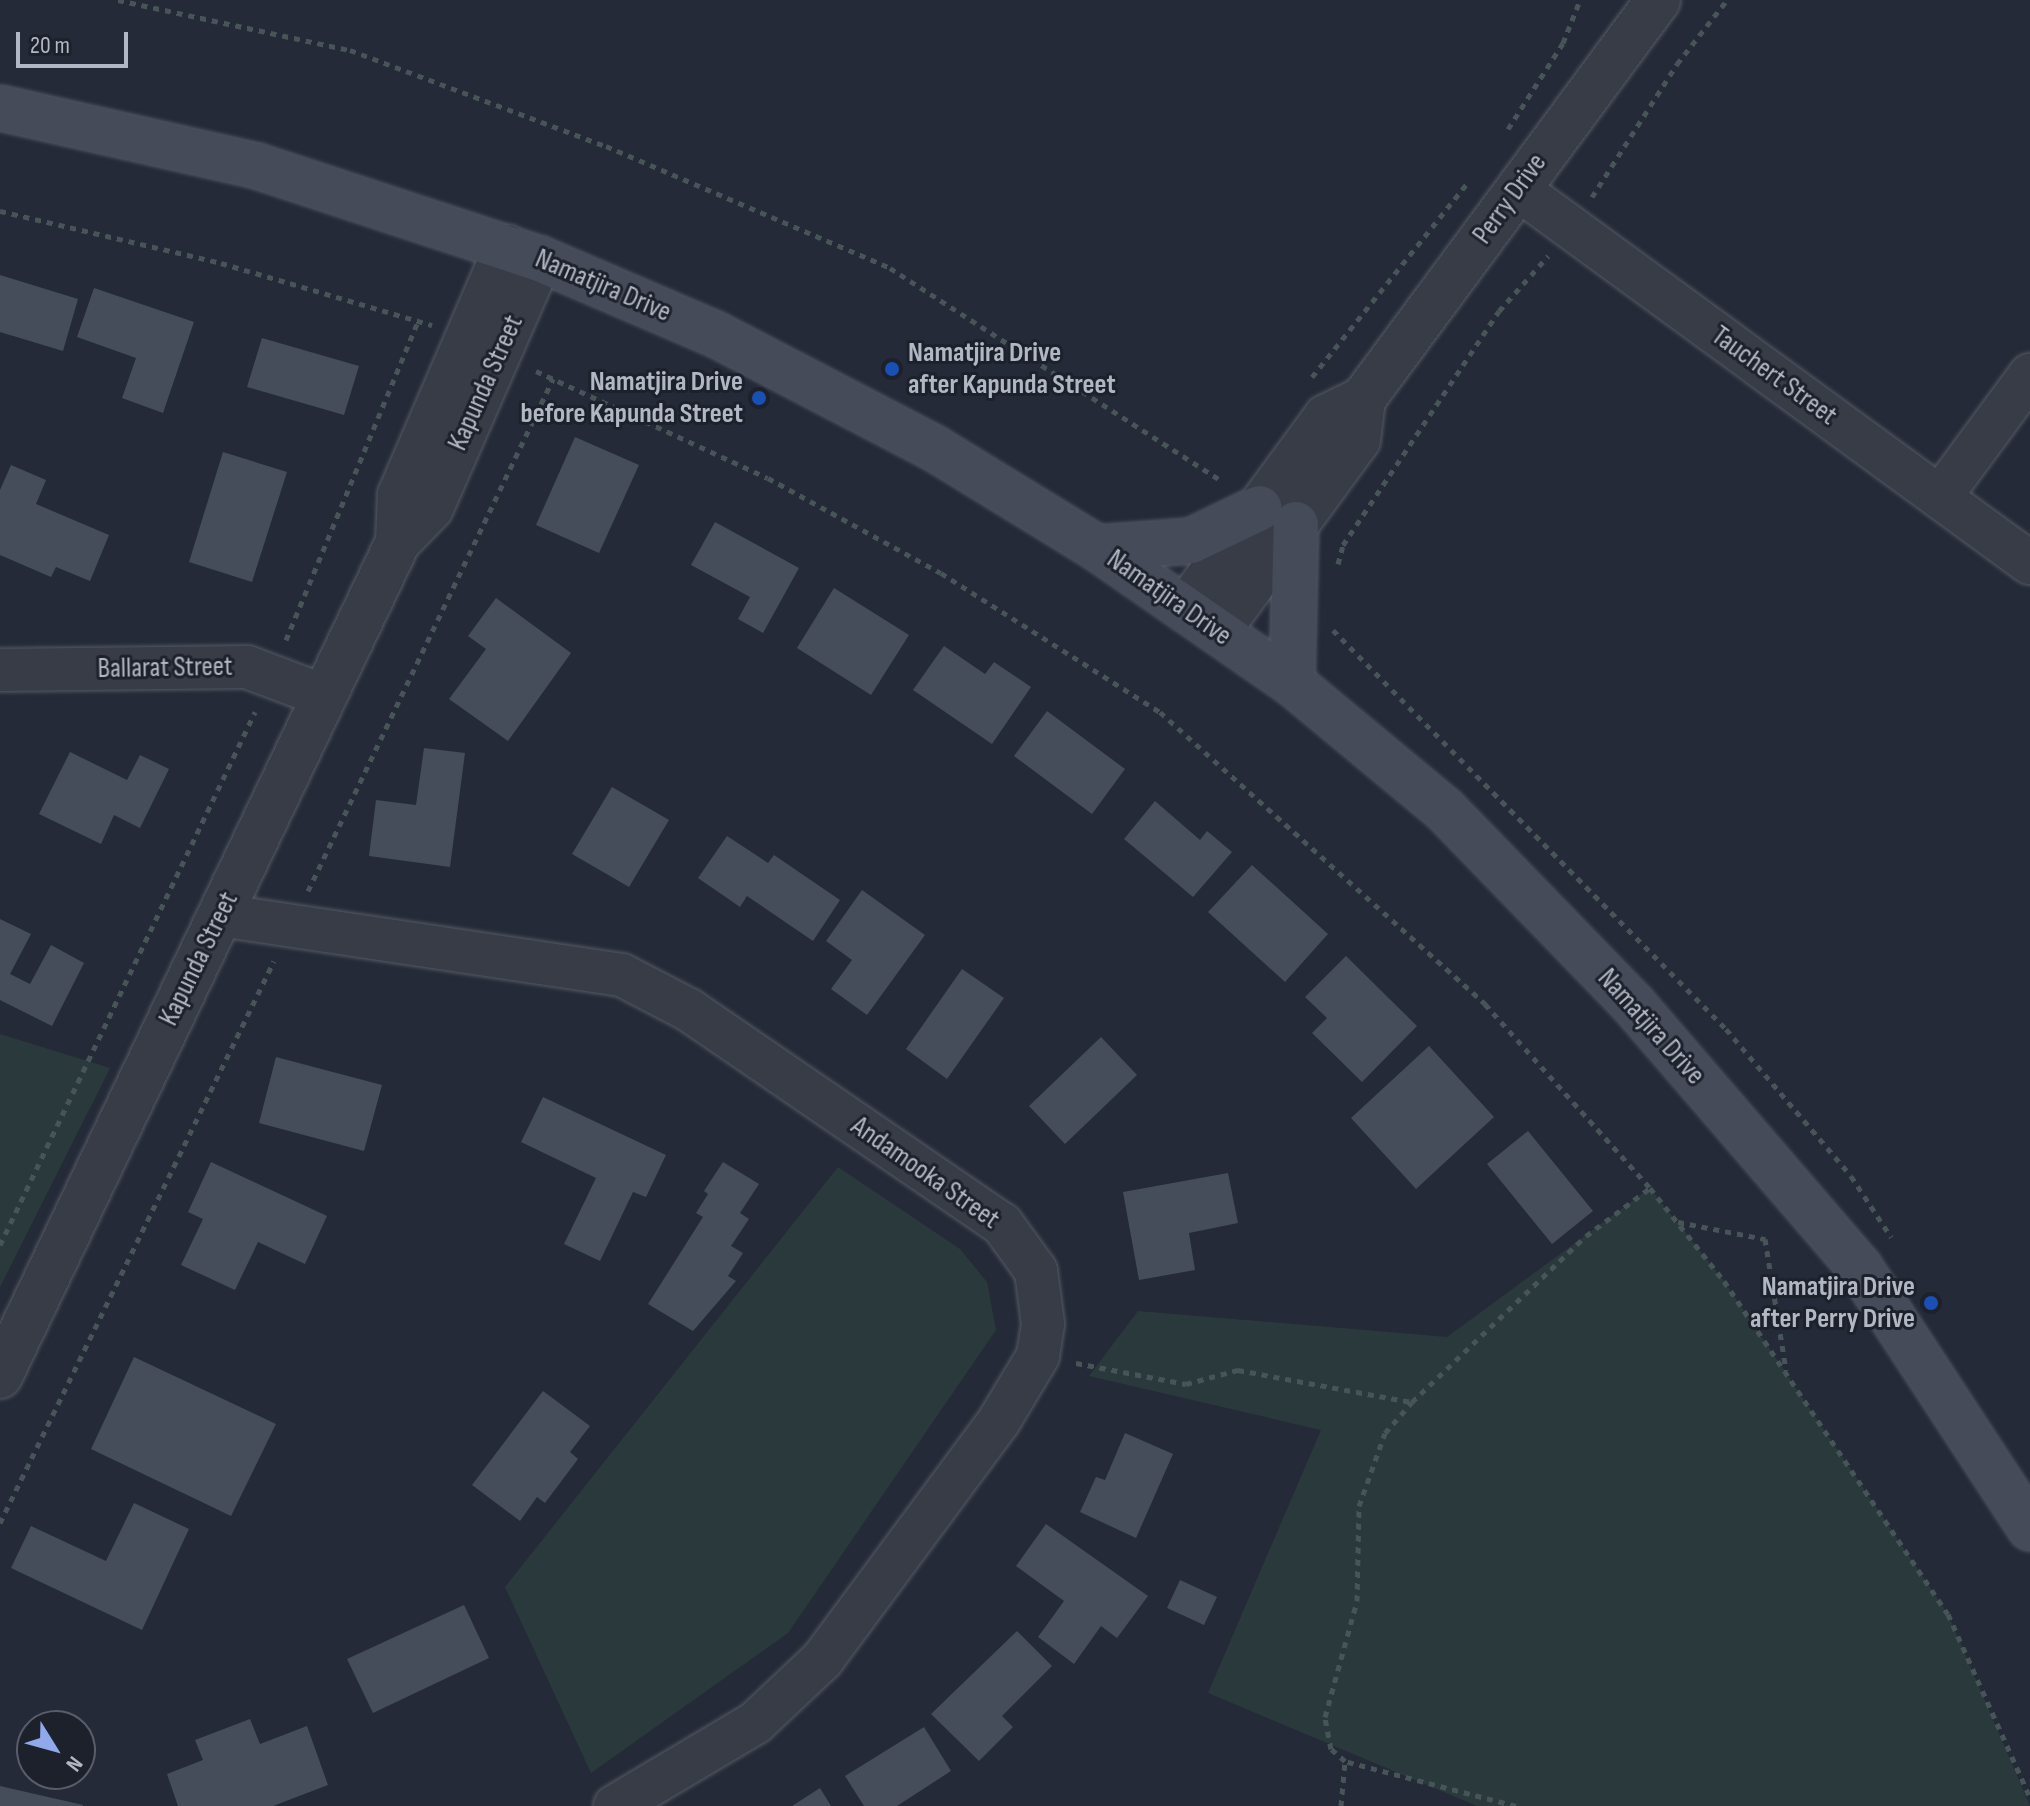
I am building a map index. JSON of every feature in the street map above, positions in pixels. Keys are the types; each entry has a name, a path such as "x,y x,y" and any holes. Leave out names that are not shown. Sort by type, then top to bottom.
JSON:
{"main road":[{"name":"Namatjira Drive","path":"0,108 257,166 523,253 763,358 934,448 1097,548 1202,620 1292,683 1445,810 1643,1015 1860,1268 2030,1528"},
{"path":"1097,548 1191,541 1245,504 1295,570 1292,683"}],"street":[{"name":"Perry Drive","path":"1202,620 1245,504 1326,417 1363,399 1653,2"},
{"name":"Tauchert Street","path":"1518,189 2030,563"},
{"name":"Kapunda Street","path":"0,1376 10,1329 220,915 398,542 431,508 523,253"},
{"path":"1940,497 2030,375"},
{"name":"Ballarat Street","path":"0,670 247,667 324,696"},
{"name":"Andamooka Street","path":"220,915 622,975 689,1010 1002,1224 1036,1271 1043,1324 1038,1356 999,1421 792,1694 755,1723 615,1806"}],"path":[{"path":"118,0 350,50 606,146 876,262 1245,504"},
{"path":"1504,135 1563,43 1580,0"},
{"path":"1295,570 1306,580 1332,584 1343,545 1499,311 1573,229 1677,64 1727,0"},
{"path":"1305,386 1476,172"},
{"path":"0,211 221,263 419,319 272,675 0,1245"},
{"path":"553,379 808,500 941,573 1160,712 1485,1004 1650,1188 1787,1375 1948,1614 2030,1797"},
{"path":"1232,471 1245,504"},
{"path":"1516,1806 1345,1761 1331,1749 1325,1717 1357,1601 1359,1506 1385,1433 1412,1402 1586,1236 1650,1188"},
{"path":"1677,1222 1765,1239 1787,1375"},
{"path":"1038,1356 1186,1384 1238,1370 1412,1402"},
{"path":"1341,1806 1345,1761"}],"shaded area":[{"path":"0,1034 110,1068 0,1287"},
{"path":"838,1167 960,1249 987,1282 996,1330 788,1633 591,1773 505,1587"},
{"path":"1650,1188 1724,1281 1948,1614 2030,1806 1477,1806 1208,1693 1321,1430 1089,1376 1138,1311 1447,1337"}],"building":[{"path":"0,275 78,299 63,351 0,332"},
{"path":"94,288 194,322 163,413 122,398 136,358 77,337"},
{"path":"262,338 359,366 344,415 247,387"},
{"path":"575,437 639,465 599,553 536,525"},
{"path":"223,452 287,472 252,582 189,562"},
{"path":"11,465 46,480 36,504 109,535 90,581 56,567 51,577 0,555 0,490"},
{"path":"715,522 799,568 763,633 738,619 750,597 691,565"},
{"path":"834,588 909,635 871,695 797,648"},
{"path":"496,598 571,653 508,741 449,699 486,649 468,636"},
{"path":"944,646 985,674 994,662 1031,687 992,744 913,690"},
{"path":"1047,711 1125,769 1092,814 1014,756"},
{"path":"424,748 465,753 450,867 369,856 376,800 416,805"},
{"path":"70,752 127,780 140,755 169,769 140,828 114,815 101,844 39,814"},
{"path":"612,787 669,820 629,887 572,854"},
{"path":"1155,801 1200,840 1207,831 1232,852 1193,897 1124,839"},
{"path":"727,836 768,863 774,855 840,900 813,941 747,896 740,907 698,878"},
{"path":"1252,865 1328,934 1285,982 1208,912"},
{"path":"862,890 925,935 867,1015 831,989 852,960 826,941"},
{"path":"0,919 31,934 10,974 30,984 51,945 84,963 52,1026 0,1000"},
{"path":"1346,956 1417,1026 1362,1082 1312,1033 1327,1018 1305,997"},
{"path":"962,969 1004,998 947,1079 906,1049"},
{"path":"1101,1037 1137,1075 1065,1144 1029,1106"},
{"path":"1429,1046 1494,1117 1416,1189 1351,1118"},
{"path":"276,1057 382,1085 364,1151 259,1123"},
{"path":"543,1097 666,1155 646,1197 633,1192 600,1261 564,1244 596,1178 521,1142"},
{"path":"1528,1131 1593,1211 1552,1244 1487,1164"},
{"path":"211,1162 327,1216 305,1264 258,1242 235,1290 181,1265 203,1219 188,1212"},
{"path":"723,1162 759,1184 740,1213 749,1219 731,1246 743,1253 728,1276 736,1281 693,1331 648,1304 703,1217 696,1213 708,1194 704,1191"},
{"path":"1228,1173 1238,1223 1189,1233 1195,1270 1139,1280 1123,1192"},
{"path":"134,1357 276,1424 231,1516 91,1449"},
{"path":"543,1391 590,1426 570,1452 578,1459 545,1503 537,1497 520,1521 472,1485"},
{"path":"1125,1433 1173,1454 1136,1538 1080,1512 1096,1477 1105,1480"},
{"path":"134,1503 189,1529 142,1630 11,1568 31,1526 106,1561"},
{"path":"1046,1524 1148,1596 1117,1638 1101,1626 1074,1664 1038,1637 1064,1601 1016,1566"},
{"path":"1180,1580 1217,1597 1204,1625 1167,1608"},
{"path":"464,1605 489,1658 373,1713 347,1659"},
{"path":"1017,1631 1052,1666 1002,1716 1013,1727 979,1761 931,1714"},
{"path":"250,1719 260,1744 307,1726 328,1785 273,1806 178,1806 167,1774 203,1760 195,1740"},
{"path":"924,1727 951,1771 897,1806 864,1806 845,1776"},
{"path":"0,1786 83,1805 83,1806 0,1806"},
{"path":"820,1788 831,1806 792,1806"}],"place":[{"name":"Namatjira Drive after Kapunda Street","path":"892,369"},
{"name":"Namatjira Drive before Kapunda Street","path":"759,398"},
{"name":"Namatjira Drive after Perry Drive","path":"1931,1303"}]}
